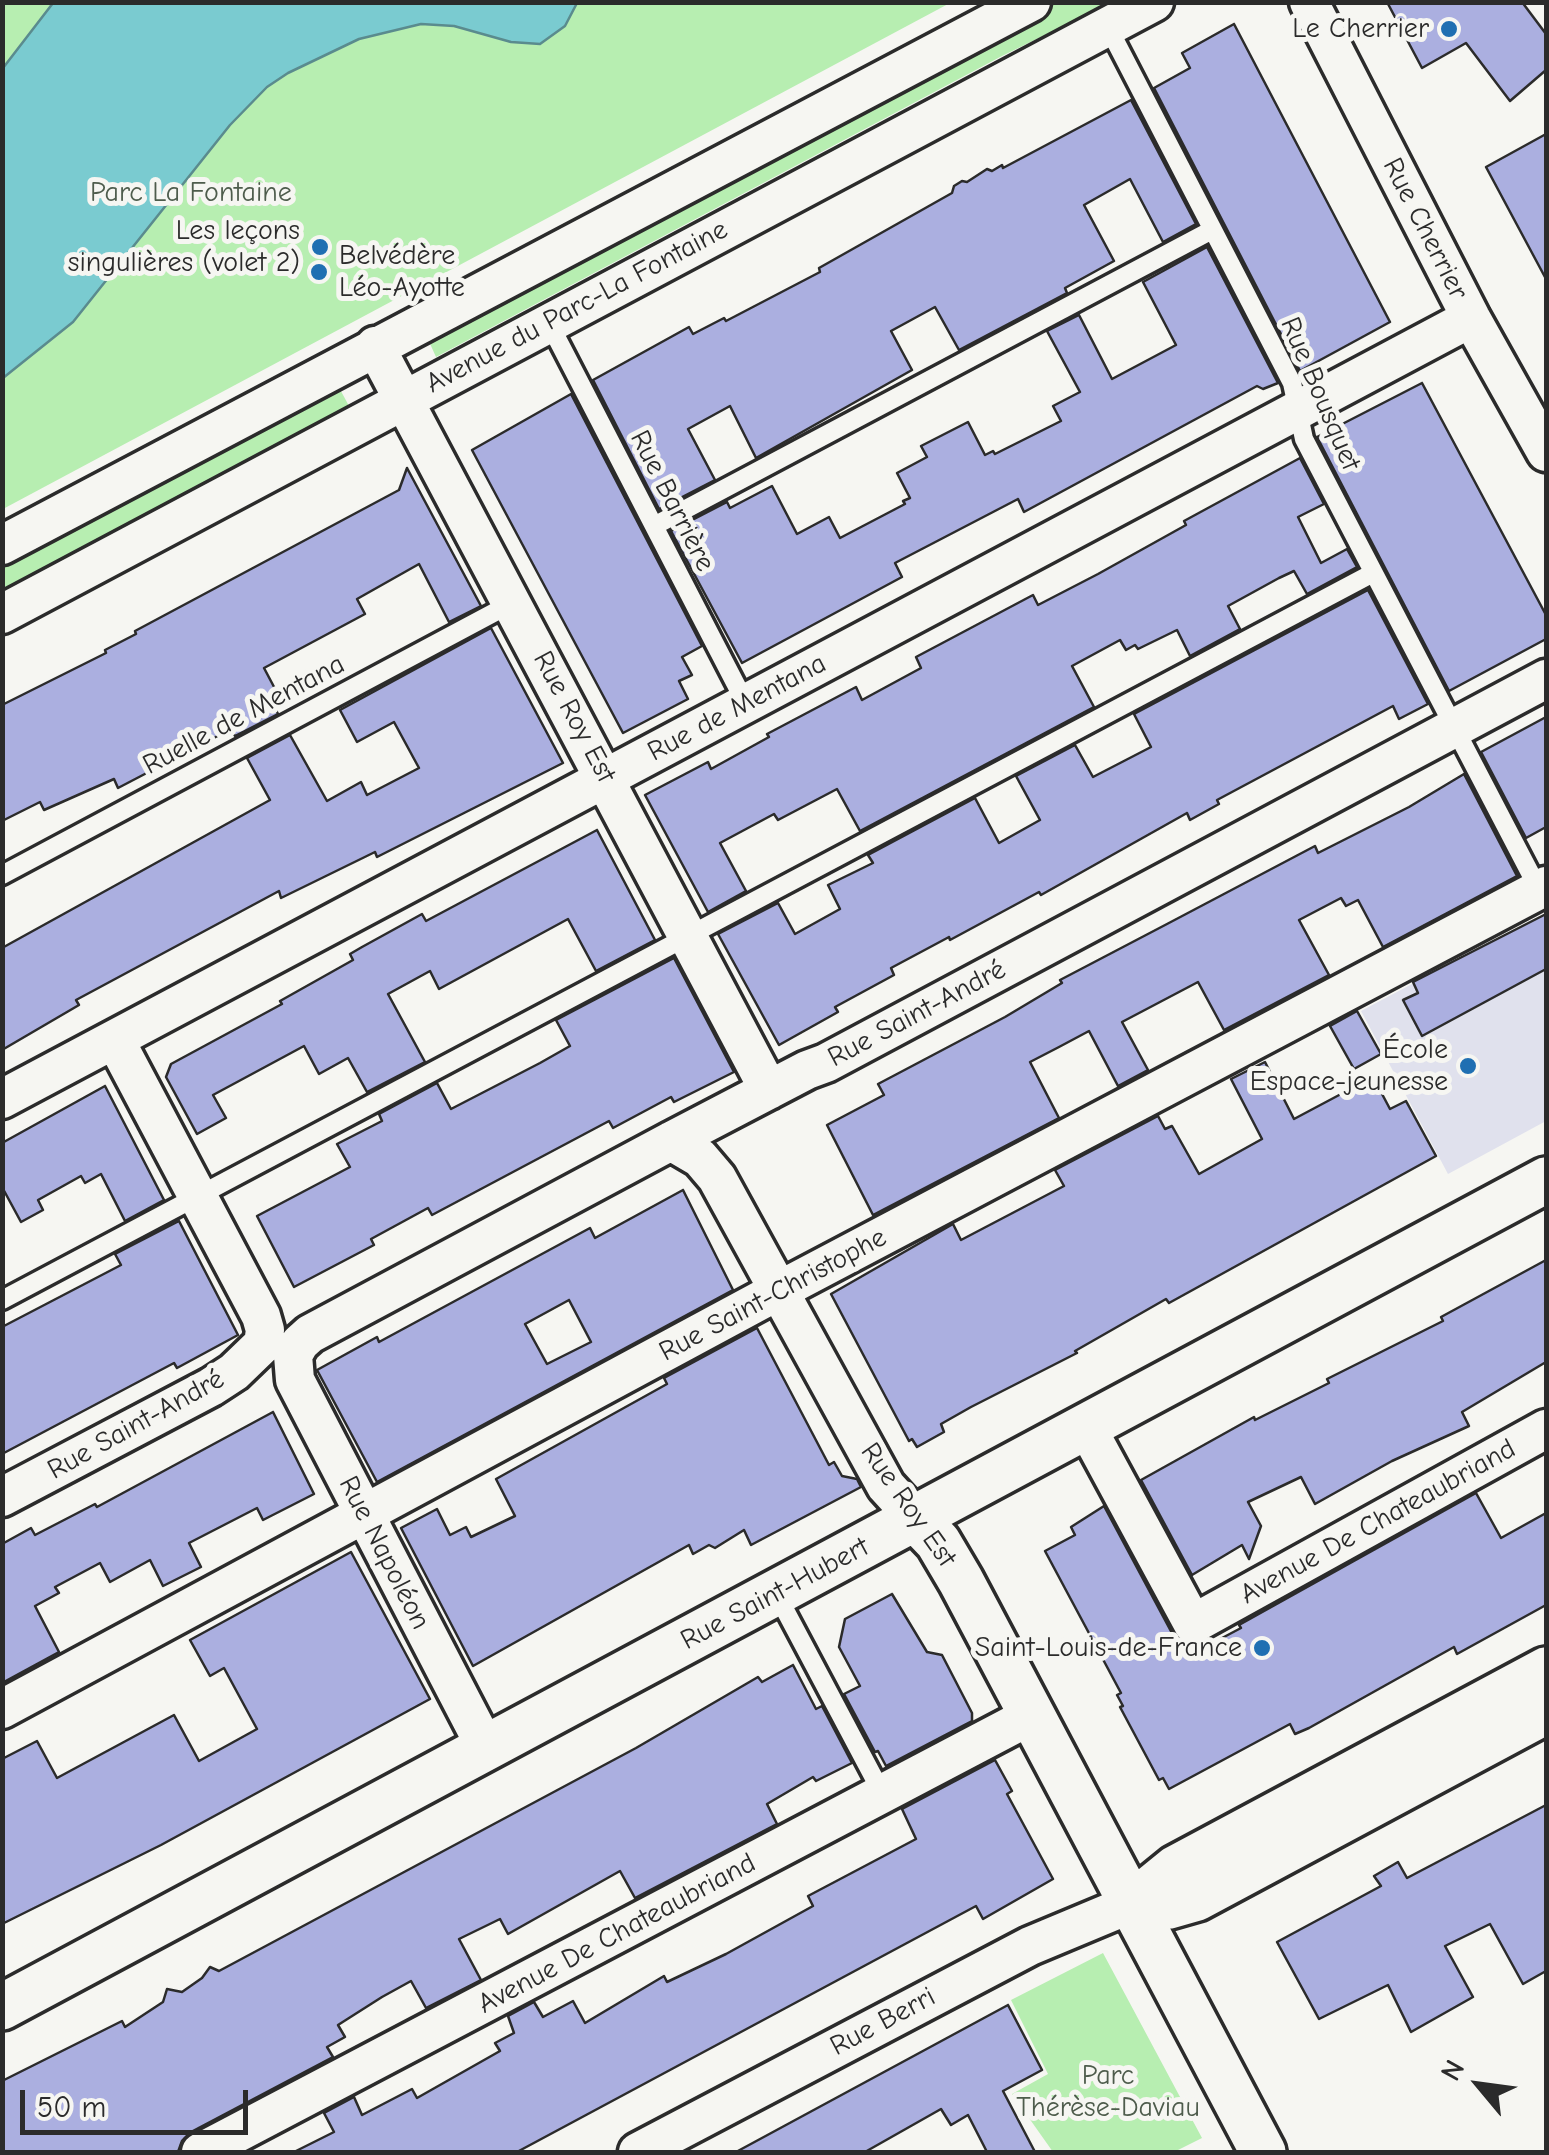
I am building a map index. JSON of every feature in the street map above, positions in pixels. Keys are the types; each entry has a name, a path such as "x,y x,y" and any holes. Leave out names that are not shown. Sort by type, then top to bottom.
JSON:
{"street":[{"name":"Avenue du Parc-La Fontaine","path":"2,545 1031,2"},
{"name":"Avenue du Parc-La Fontaine","path":"2,614 1154,2"},
{"name":"Rue Cherrier","path":"1309,2 1471,318 1546,452"},
{"name":"Rue de Mentana","path":"2,1099 1471,318"},
{"name":"Rue Roy Est","path":"375,346 769,1090"},
{"name":"Rue Saint-André","path":"2,1497 1546,678"},
{"name":"Rue Saint-Christophe","path":"2,1709 777,1292 1543,888"},
{"name":"Rue Napoléon","path":"115,1040 486,1748"},
{"name":"Rue Roy Est","path":"671,1141 700,1158 716,1178 886,1486 938,1542 961,1581 1133,1902 1252,2148"},
{"name":"Rue Saint-Hubert","path":"2,2007 1546,1180"},
{"name":"Avenue De Chateaubriand","path":"1087,1428 1193,1624 1546,1430"},
{"name":"Rue Berri","path":"638,2152 953,1984 1133,1902 1176,1868 1546,1670"},
{"name":"Rue Berri","path":"1133,1902 1169,1906 1196,1898 1546,1711"},
{"name":"Avenue De Chateaubriand","path":"201,2152 1032,1715"}],"lane":[{"name":"Rue Bousquet","path":"1107,25 1292,383 1304,439 1452,728 1543,888"},
{"path":"654,526 1212,230"},
{"name":"Rue Barrière","path":"549,323 746,704"},
{"path":"2,1300 1373,573"},
{"name":"Ruelle de Mentana","path":"2,876 512,603"},
{"path":"776,1593 883,1795"}],"shaded area":[{"name":"École Espace-jeunesse","path":"1546,913 1546,1121 1448,1174 1361,1011"}],"green space":[{"name":"Parc La Fontaine","path":"3,3 950,3 3,509"},
{"path":"1056,3 1110,3 1002,56 436,357 427,337"},
{"path":"336,382 349,406 3,590 3,560"},
{"name":"Parc Thérèse-Daviau","path":"1103,1953 1202,2138 1174,2152 1053,2152 1012,2094 1048,2074 1011,2000"}],"water":[{"path":"53,2 577,3 565,26 540,44 511,42 454,26 421,24 359,39 288,73 267,87 230,125 73,322 3,378 3,68"}],"building":[{"path":"1387,2 1522,2 1546,34 1546,70 1510,101 1466,43 1422,68"},
{"path":"1234,24 1390,322 1300,371 1154,88 1190,68 1182,53"},
{"path":"1131,100 1196,224 1163,242 1130,179 1084,205 1114,261 1065,288 1067,293 959,350 935,307 891,331 912,370 756,458 730,406 688,429 715,480 659,509 593,380 689,327 693,334 724,318 726,321 820,272 819,268 952,193 962,181 967,182 987,169 992,171 1002,165 1003,168"},
{"path":"1546,134 1546,279 1486,167"},
{"path":"1207,247 1278,383 1263,389 1257,386 1024,512 1018,499 895,563 902,577 742,663 671,531 727,502 730,508 772,486 797,534 829,517 840,538 905,504 903,501 910,498 897,473 927,457 921,446 968,422 985,455 993,451 995,454 1061,421 1053,406 1080,392 1047,331 1079,315 1112,379 1176,345 1143,282"},
{"path":"1422,383 1546,615 1546,639 1449,691 1317,437"},
{"path":"571,394 702,646 682,657 692,675 679,681 688,699 623,733 472,450"},
{"path":"1300,458 1324,504 1298,517 1321,563 1347,549 1357,567 1307,594 1294,571 1279,578 1228,606 1240,629 1190,656 1177,630 1138,649 1135,645 1126,650 1120,640 1072,666 1094,707 860,831 837,789 778,820 774,814 720,843 746,891 708,912 645,795 708,762 711,769 856,687 862,700 921,668 916,657 1033,595 1038,605 1098,574 1186,525 1184,521"},
{"path":"407,468 481,606 449,622 419,564 357,599 365,614 264,668 282,702 274,706 278,714 235,736 231,729 118,788 114,779 44,810 40,802 2,821 2,705 106,653 135,631 399,490"},
{"path":"1368,590 1428,704 1399,719 1393,706 1217,800 1219,804 1190,820 1187,813 1041,895 1039,892 950,940 949,937 891,968 894,975 835,1007 838,1012 779,1045 718,934 778,903 795,934 840,909 828,885 873,863 868,855 975,798 999,843 1040,820 1016,776 1075,745 1093,777 1151,747 1134,714"},
{"path":"491,628 563,763 377,857 375,852 281,898 279,891 76,1000 79,1005 2,1050 2,948 270,800 247,758 290,735 327,801 361,782 367,795 419,768 394,722 357,742 340,710"},
{"path":"1546,717 1546,827 1526,838 1481,752"},
{"path":"1464,774 1517,876 1383,947 1358,900 1346,906 1341,898 1299,920 1329,975 1224,1030 1198,982 1122,1022 1148,1070 1118,1086 1089,1031 1030,1062 1059,1118 873,1215 827,1125 884,1095 878,1084 1005,1017 1062,983 1060,980 1315,846 1318,853 1409,807"},
{"path":"597,830 655,940 596,971 568,919 439,989 430,971 388,994 425,1062 367,1092 348,1058 319,1074 304,1046 213,1095 226,1118 197,1134 166,1077 171,1064 282,1004 280,1001 353,960 350,954 422,914 426,921"},
{"path":"1546,914 1546,969 1422,1036 1403,1000 1418,993 1413,982"},
{"path":"674,958 734,1072 674,1102 671,1097 613,1128 609,1121 432,1215 428,1208 371,1239 374,1245 294,1287 257,1216 350,1167 337,1144 382,1121 379,1114 437,1083 451,1109 540,1063 570,1046 556,1020"},
{"path":"1357,1011 1381,1054 1354,1069 1330,1026"},
{"path":"1265,1062 1294,1119 1373,1077 1390,1109 1406,1101 1436,1156 971,1407 941,1424 944,1432 917,1447 912,1439 909,1441 831,1294 953,1224 961,1240 1064,1186 1055,1170 1158,1116 1165,1129 1172,1126 1199,1174 1262,1139 1231,1079"},
{"path":"105,1086 164,1200 125,1221 101,1174 85,1183 81,1176 38,1200 43,1210 21,1222 2,1187 2,1143"},
{"path":"683,1190 733,1290 377,1482 317,1370 377,1337 379,1342 590,1228 595,1238","holes":["569,1300 591,1342 547,1364 525,1324"]},
{"path":"179,1221 238,1335 177,1368 174,1363 2,1454 2,1327 121,1265 115,1254"},
{"path":"1546,1260 1546,1362 1462,1412 1469,1426 1392,1461 1315,1504 1301,1477 1248,1502 1261,1526 1249,1559 1242,1545 1192,1575 1141,1480 1254,1417 1255,1420 1329,1383 1327,1379 1443,1321 1441,1317"},
{"path":"757,1328 829,1465 834,1462 842,1476 857,1479 861,1487 751,1545 744,1530 715,1548 709,1545 693,1554 689,1545 473,1666 401,1528 437,1509 450,1535 466,1527 471,1537 515,1516 496,1479 667,1384 664,1378"},
{"path":"273,1412 314,1494 263,1520 257,1508 189,1543 201,1567 163,1586 150,1560 110,1582 100,1563 55,1587 59,1593 35,1606 59,1652 2,1683 2,1544 31,1528 35,1535 95,1504 97,1507"},
{"name":"Saint-Louis-de-France","path":"1476,1493 1501,1538 1546,1513 1546,1605 1457,1654 1454,1647 1309,1728 1295,1734 1290,1724 1169,1789 1163,1778 1159,1780 1120,1707 1123,1706 1117,1695 1121,1693 1045,1551 1075,1535 1071,1527 1104,1506 1188,1656"},
{"path":"351,1552 430,1699 161,1845 2,1924 2,1759 37,1741 57,1778 174,1715 199,1761 257,1729 224,1668 210,1676 190,1640"},
{"path":"892,1594 927,1652 942,1655 972,1713 972,1721 886,1766 844,1694 860,1686 839,1647 845,1619"},
{"path":"793,1665 816,1709 822,1706 852,1763 816,1781 813,1777 767,1804 777,1824 635,1898 620,1871 508,1934 500,1919 459,1939 481,1980 426,2008 411,1981 382,1997 338,2025 345,2037 327,2047 333,2057 191,2132 178,2152 2,2152 2,2081 122,2021 125,2027 163,2002 167,1989 182,1992 210,1967 219,1971 636,1748 758,1677 762,1682"},
{"path":"995,1760 1012,1791 1007,1794 1053,1879 983,1919 976,1906 517,2152 294,2152 334,2132 324,2113 354,2097 362,2115 412,2089 417,2098 500,2051 495,2043 514,2033 508,2016 534,2002 543,2017 573,2001 585,2023 664,1976 667,1982 813,1906 808,1896 916,1839 902,1809"},
{"path":"1546,1805 1546,1971 1523,1984 1490,1924 1445,1946 1473,1997 1411,2032 1388,1985 1319,2019 1277,1942 1381,1886 1374,1876 1398,1862 1407,1878"},
{"path":"1008,2005 1042,2070 1003,2091 1035,2152 987,2152 968,2115 951,2125 941,2109 865,2152 736,2152"}],"place":[{"name":"Le Cherrier","path":"1449,29"},
{"name":"Les leçons singulières (volet 2)","path":"320,247"},
{"name":"Belvédère Léo-Ayotte","path":"319,272"},
{"name":"École Espace-jeunesse","path":"1468,1066"},
{"name":"Saint-Louis-de-France","path":"1262,1648"}]}
